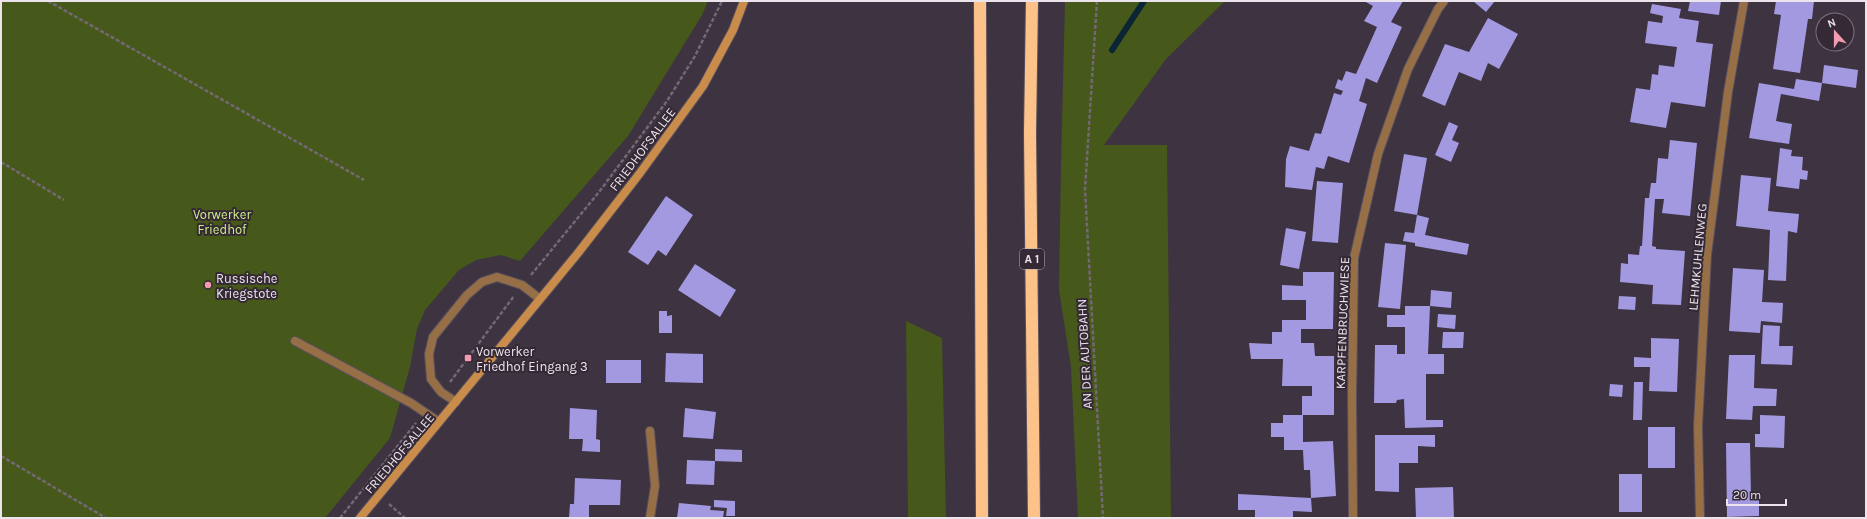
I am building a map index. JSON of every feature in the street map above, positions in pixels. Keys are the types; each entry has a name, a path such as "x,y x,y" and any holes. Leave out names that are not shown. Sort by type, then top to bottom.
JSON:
{"highway":[{"path":"980,1 982,518"},
{"name":"A 1","path":"1032,1 1030,133 1034,518"}],"street":[{"name":"FRIEDHOFSALLEE","path":"360,518 540,299 640,173 703,86 733,30 744,1"},
{"name":"KARPFENBRUCHWIESE","path":"1353,518 1352,398 1354,258 1378,154 1408,69 1438,9 1444,1"},
{"name":"LEHMKUHLENWEG","path":"1700,518 1698,426 1707,255 1728,92 1744,1"},
{"path":"456,402 441,392 431,379 429,354 433,337 467,295 482,282 497,277 522,285 540,299"},
{"path":"295,341 426,411 439,422"},
{"path":"650,431 655,486 650,518"}],"path":[{"path":"48,1 364,180"},
{"path":"441,392 522,285 599,192 667,101 695,56 722,1"},
{"name":"AN DER AUTOBAHN","path":"1097,1 1085,189 1103,518"},
{"path":"1,162 64,200"},
{"path":"340,518 426,411"},
{"path":"1,456 106,518"},
{"path":"379,495 405,518"}],"green space":[{"name":"Vorwerker Friedhof","path":"1,1 708,1 702,15 628,136 520,261 501,255 476,260 459,270 425,310 417,329 410,367 390,438 325,518 1,518"},
{"path":"1065,1 1225,1 1166,59 1104,145 1167,145 1171,518 1078,518 1071,367 1059,290"},
{"path":"906,321 942,338 946,518 908,518"}],"building":[{"path":"1364,1 1403,1 1391,22 1402,27 1377,83 1366,78 1359,101 1367,104 1349,163 1328,156 1324,169 1316,167 1312,190 1285,187 1286,159 1290,146 1309,151 1315,133 1321,134 1334,93 1341,95 1343,91 1335,88 1338,79 1342,81 1346,71 1356,74 1377,27 1364,21 1373,6"},
{"path":"1473,1 1495,1 1486,12"},
{"path":"1690,1 1721,1 1719,15 1688,11"},
{"path":"1776,1 1814,1 1812,19 1808,19 1800,73 1773,69 1781,15 1774,14"},
{"path":"1652,4 1681,9 1679,18 1699,21 1696,42 1713,44 1705,107 1671,102 1666,128 1630,122 1636,88 1650,90 1652,74 1658,75 1659,65 1674,67 1677,47 1645,43 1648,21 1662,23 1663,16 1650,13"},
{"path":"1488,18 1518,34 1499,69 1488,63 1481,81 1459,72 1445,106 1422,96 1445,44 1469,52"},
{"path":"1824,65 1858,70 1856,88 1822,83"},
{"path":"1796,79 1822,83 1819,101 1781,94 1776,121 1792,124 1789,144 1749,138 1759,83 1794,89"},
{"path":"1449,122 1458,126 1452,140 1459,143 1451,162 1435,155"},
{"path":"1670,140 1697,143 1690,216 1662,213 1664,199 1655,199 1652,246 1656,247 1656,249 1685,251 1681,305 1652,304 1653,285 1620,282 1621,263 1628,264 1628,254 1639,255 1640,246 1642,246 1645,198 1649,198 1651,183 1656,183 1658,158 1668,159"},
{"path":"1780,148 1792,150 1791,156 1803,157 1802,170 1808,171 1807,180 1800,179 1799,189 1776,186"},
{"path":"1404,154 1427,158 1417,215 1394,211"},
{"path":"1741,175 1771,178 1768,211 1799,214 1797,233 1788,231 1786,281 1768,280 1770,230 1736,226"},
{"path":"1317,181 1343,183 1338,243 1312,241"},
{"path":"666,196 693,215 666,256 658,250 648,265 628,252"},
{"path":"1417,215 1429,218 1425,235 1469,244 1467,255 1415,246 1415,243 1403,241 1405,232 1414,233"},
{"path":"1286,228 1306,232 1299,269 1280,265"},
{"path":"1385,243 1406,245 1400,309 1378,307"},
{"path":"695,264 736,290 720,317 678,290"},
{"path":"1733,268 1764,270 1762,302 1783,303 1782,323 1761,321 1760,333 1729,331"},
{"path":"1303,272 1334,272 1333,329 1301,329 1301,343 1314,343 1315,356 1334,356 1334,415 1303,415 1303,442 1333,441 1336,496 1311,498 1310,470 1304,470 1303,450 1284,450 1284,437 1271,437 1271,423 1283,423 1283,415 1302,415 1302,396 1312,396 1312,386 1282,386 1283,359 1251,359 1249,343 1272,344 1272,332 1282,332 1282,320 1306,320 1306,300 1282,300 1282,285 1303,286"},
{"path":"1431,290 1452,292 1451,308 1430,306"},
{"path":"1619,296 1636,297 1635,310 1618,309"},
{"path":"1405,306 1430,306 1428,354 1444,354 1444,374 1426,374 1426,420 1443,420 1443,427 1405,428 1404,399 1397,400 1396,403 1374,403 1375,345 1397,345 1397,354 1405,354 1405,327 1387,327 1387,315 1405,315"},
{"path":"659,311 667,311 667,316 672,315 672,333 659,333"},
{"path":"1438,314 1456,315 1455,329 1437,327"},
{"path":"1763,325 1780,326 1779,346 1793,346 1792,365 1761,364"},
{"path":"1443,332 1464,332 1463,348 1442,348"},
{"path":"1651,338 1679,339 1677,392 1649,391 1650,367 1634,367 1634,357 1651,358"},
{"path":"666,353 703,354 703,383 665,382"},
{"path":"1729,355 1755,355 1754,388 1777,389 1776,406 1753,406 1752,420 1726,419"},
{"path":"606,360 641,360 641,383 606,383"},
{"path":"1634,382 1643,382 1642,420 1633,420"},
{"path":"1610,384 1623,385 1622,397 1609,396"},
{"path":"570,408 597,410 596,439 600,440 600,452 582,451 583,439 569,439"},
{"path":"685,408 716,412 713,439 683,437"},
{"path":"1760,415 1785,416 1784,448 1755,447 1755,434 1760,434"},
{"path":"1648,427 1675,427 1675,468 1648,468"},
{"path":"1375,435 1435,435 1435,447 1418,446 1418,463 1399,463 1399,492 1375,491"},
{"path":"1726,443 1750,443 1751,498 1759,497 1759,516 1727,517"},
{"path":"715,449 742,450 742,462 715,461"},
{"path":"687,460 715,461 714,485 686,484"},
{"path":"1619,474 1642,474 1642,512 1619,512"},
{"path":"575,478 621,480 620,505 589,505 589,518 569,518 570,504 574,504"},
{"path":"1453,487 1454,518 1416,518 1415,488"},
{"path":"1238,494 1311,498 1312,512 1293,511 1293,518 1255,518 1255,510 1238,510"},
{"path":"714,500 735,501 735,516 726,516 727,508 714,507"},
{"path":"679,503 711,506 710,510 724,511 723,518 677,518"}],"waterway":[{"path":"1112,50 1144,1"}],"place":[{"name":"Russische Kriegstote","path":"208,285"},
{"name":"Vorwerker Friedhof Eingang 3","path":"468,358"}]}
